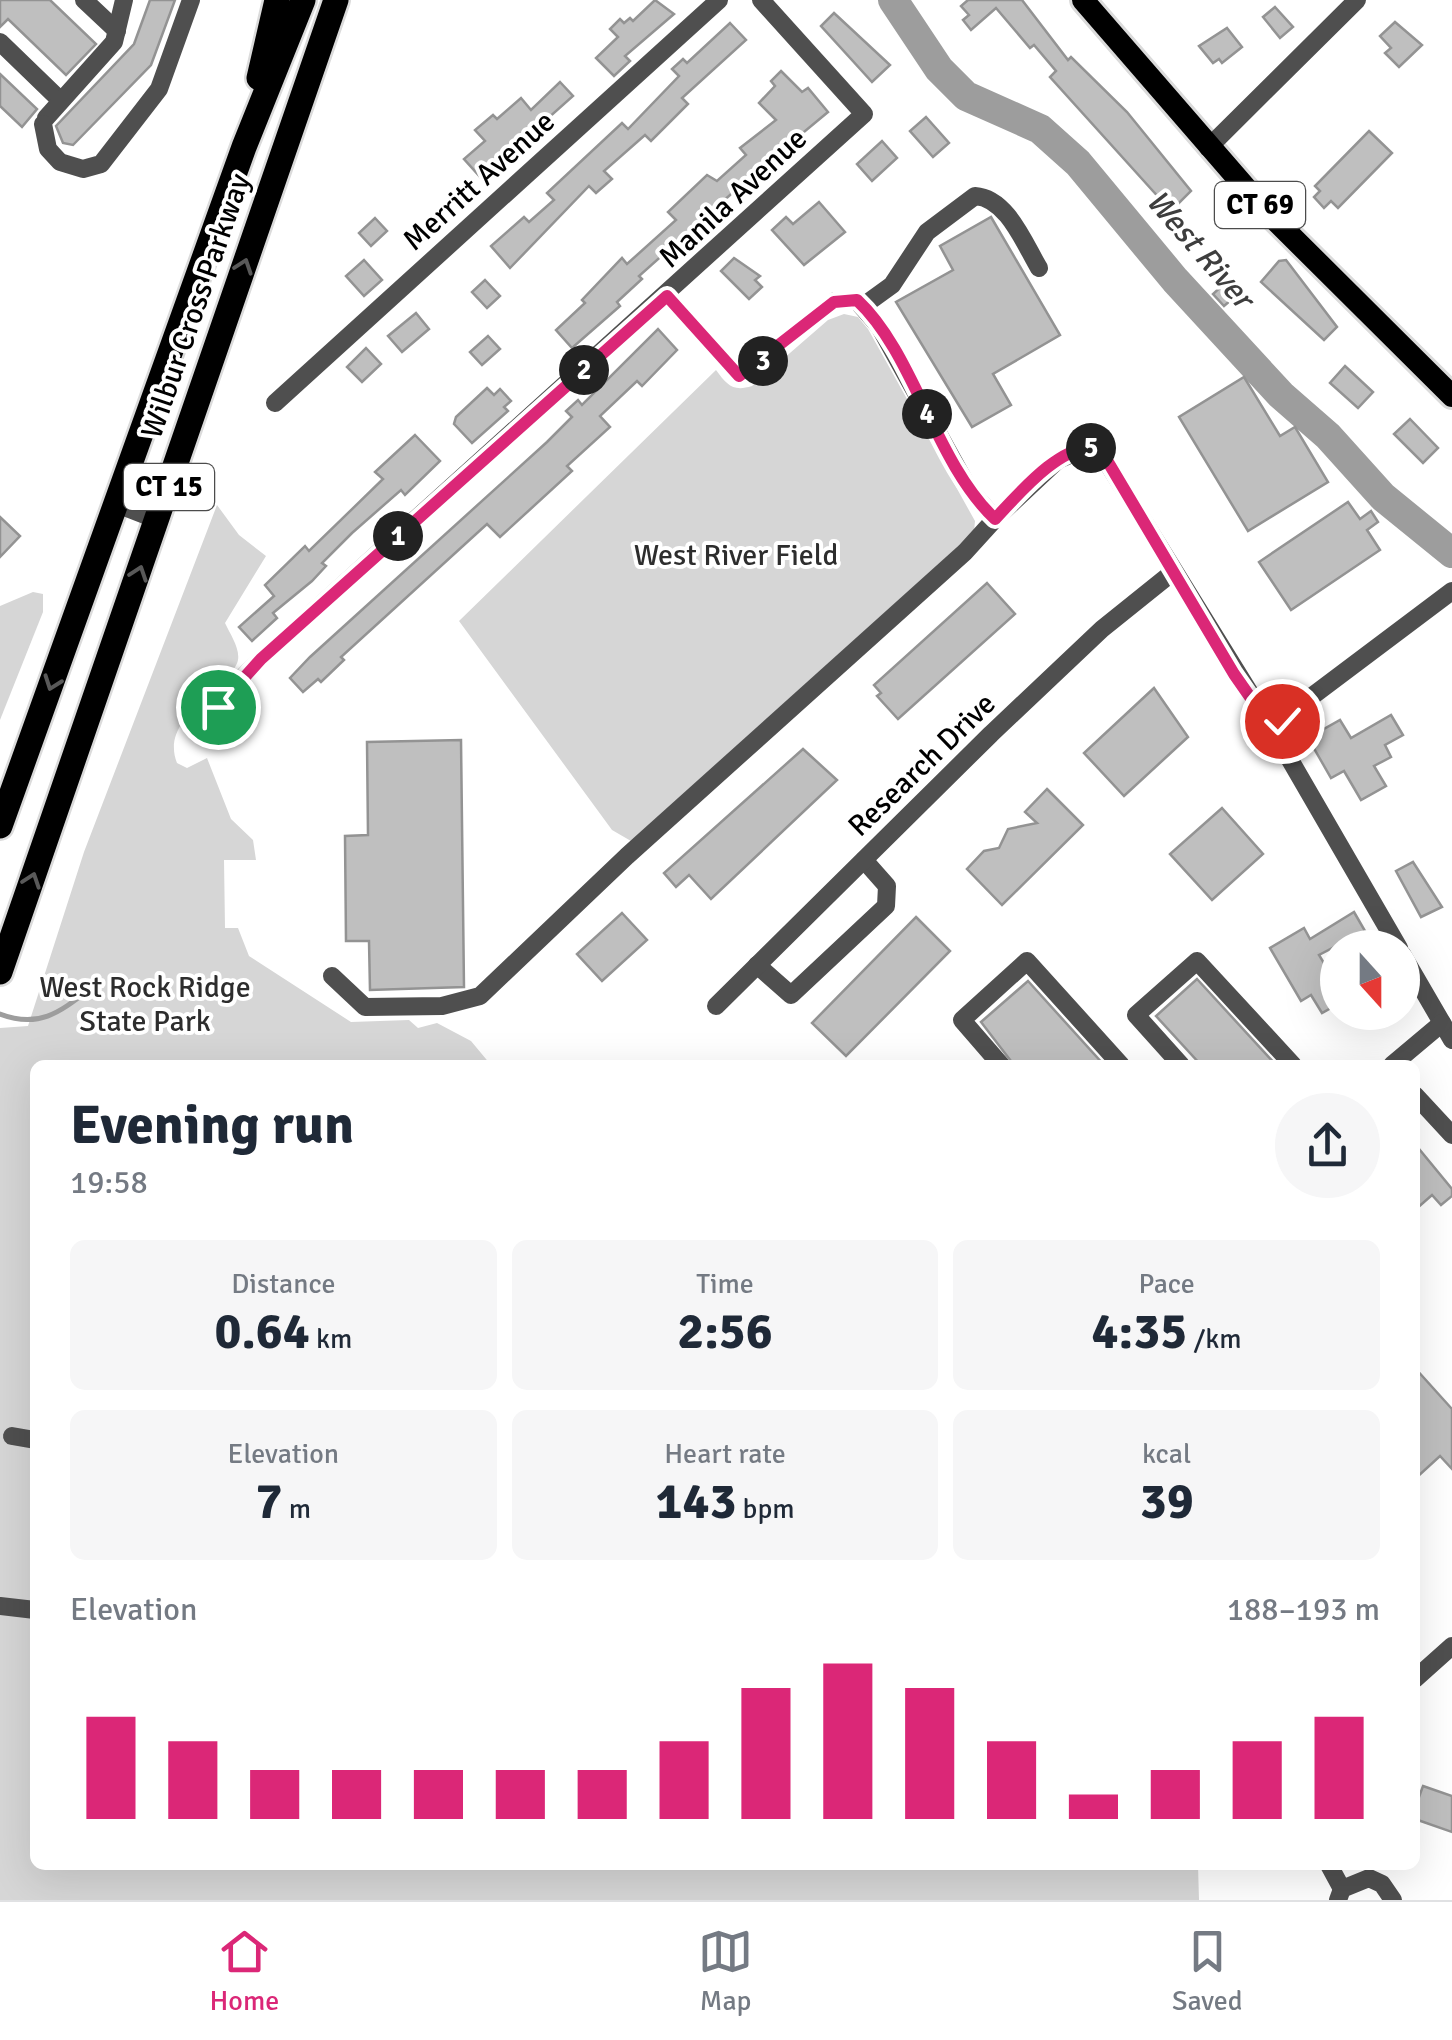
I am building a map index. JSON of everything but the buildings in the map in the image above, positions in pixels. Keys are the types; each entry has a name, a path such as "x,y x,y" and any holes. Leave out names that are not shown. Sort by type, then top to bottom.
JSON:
{"highway":[{"path":"244,147 277,0"},
{"name":"Wilbur Cross Parkway","path":"0,826 244,147 302,0"},
{"name":"Wilbur Cross Parkway","path":"0,972 336,0"}],"main road":[{"name":"CT 69","path":"1084,0 1208,148 1452,396"}],"street":[{"path":"84,0 116,31"},
{"path":"124,0 114,42 44,121 43,137 60,162 83,169 101,164 159,90 191,0"},
{"name":"Merritt Avenue","path":"275,403 720,0"},
{"name":"Manila Avenue","path":"202,732 235,685 261,659 864,114 762,0"},
{"path":"1208,148 1343,4"},
{"path":"0,42 60,100"},
{"path":"864,306 892,285 926,232 975,196 988,197 999,206 1038,268"},
{"path":"667,296 739,376 834,302 857,300 969,489 995,519"},
{"path":"332,976 365,1007 442,1006 480,996 602,879 966,552 1058,460 1088,447 1108,462 1271,727 1388,930"},
{"path":"117,504 158,520"},
{"name":"Research Drive","path":"716,1006 1102,629 1173,572"},
{"path":"1271,727 1452,591"},
{"path":"756,966 791,995 886,906 887,886 864,860"},
{"path":"997,1060 962,1020 1027,961 1117,1060"},
{"path":"1176,1060 1136,1015 1198,961 1288,1060"},
{"path":"1400,1060 1447,1032 1420,985"},
{"path":"1420,1100 1452,1135"},
{"path":"12,1436 30,1439"},
{"path":"0,1606 30,1609"},
{"path":"1420,1675 1452,1646"},
{"path":"1331,1870 1340,1894 1369,1878 1382,1884 1393,1900"}],"green space":[{"name":"West River Field","path":"844,314 858,317 868,329 975,521 974,532 631,841 612,830 459,621 716,370 731,386 752,386 828,320"},
{"name":"West Rock Ridge State Park","path":"217,505 239,535 266,556 225,623 238,660 187,717 174,746 177,763 187,768 207,758 231,819 253,840 256,860 224,860 225,928 238,928 249,956 351,1022 409,1020 418,1028 437,1023 471,1041 487,1060 30,1060 30,1870 1198,1870 1199,1900 0,1900 0,1028 28,1026 84,852"},
{"path":"33,592 43,594 43,612 0,720 0,606"}],"waterway":[{"name":"West River","path":"893,0 939,69 966,96 1040,129 1078,163 1175,280 1281,395 1328,436 1383,497 1452,553"},
{"path":"0,1014 38,1019 59,1011 90,989"}],"route":[{"path":"218,707 261,659 667,296 723,363 739,376 748,373 834,302 857,300 872,315 969,489 995,519 1067,454 1088,447 1102,454 1234,674 1271,727 1282,721"}]}
